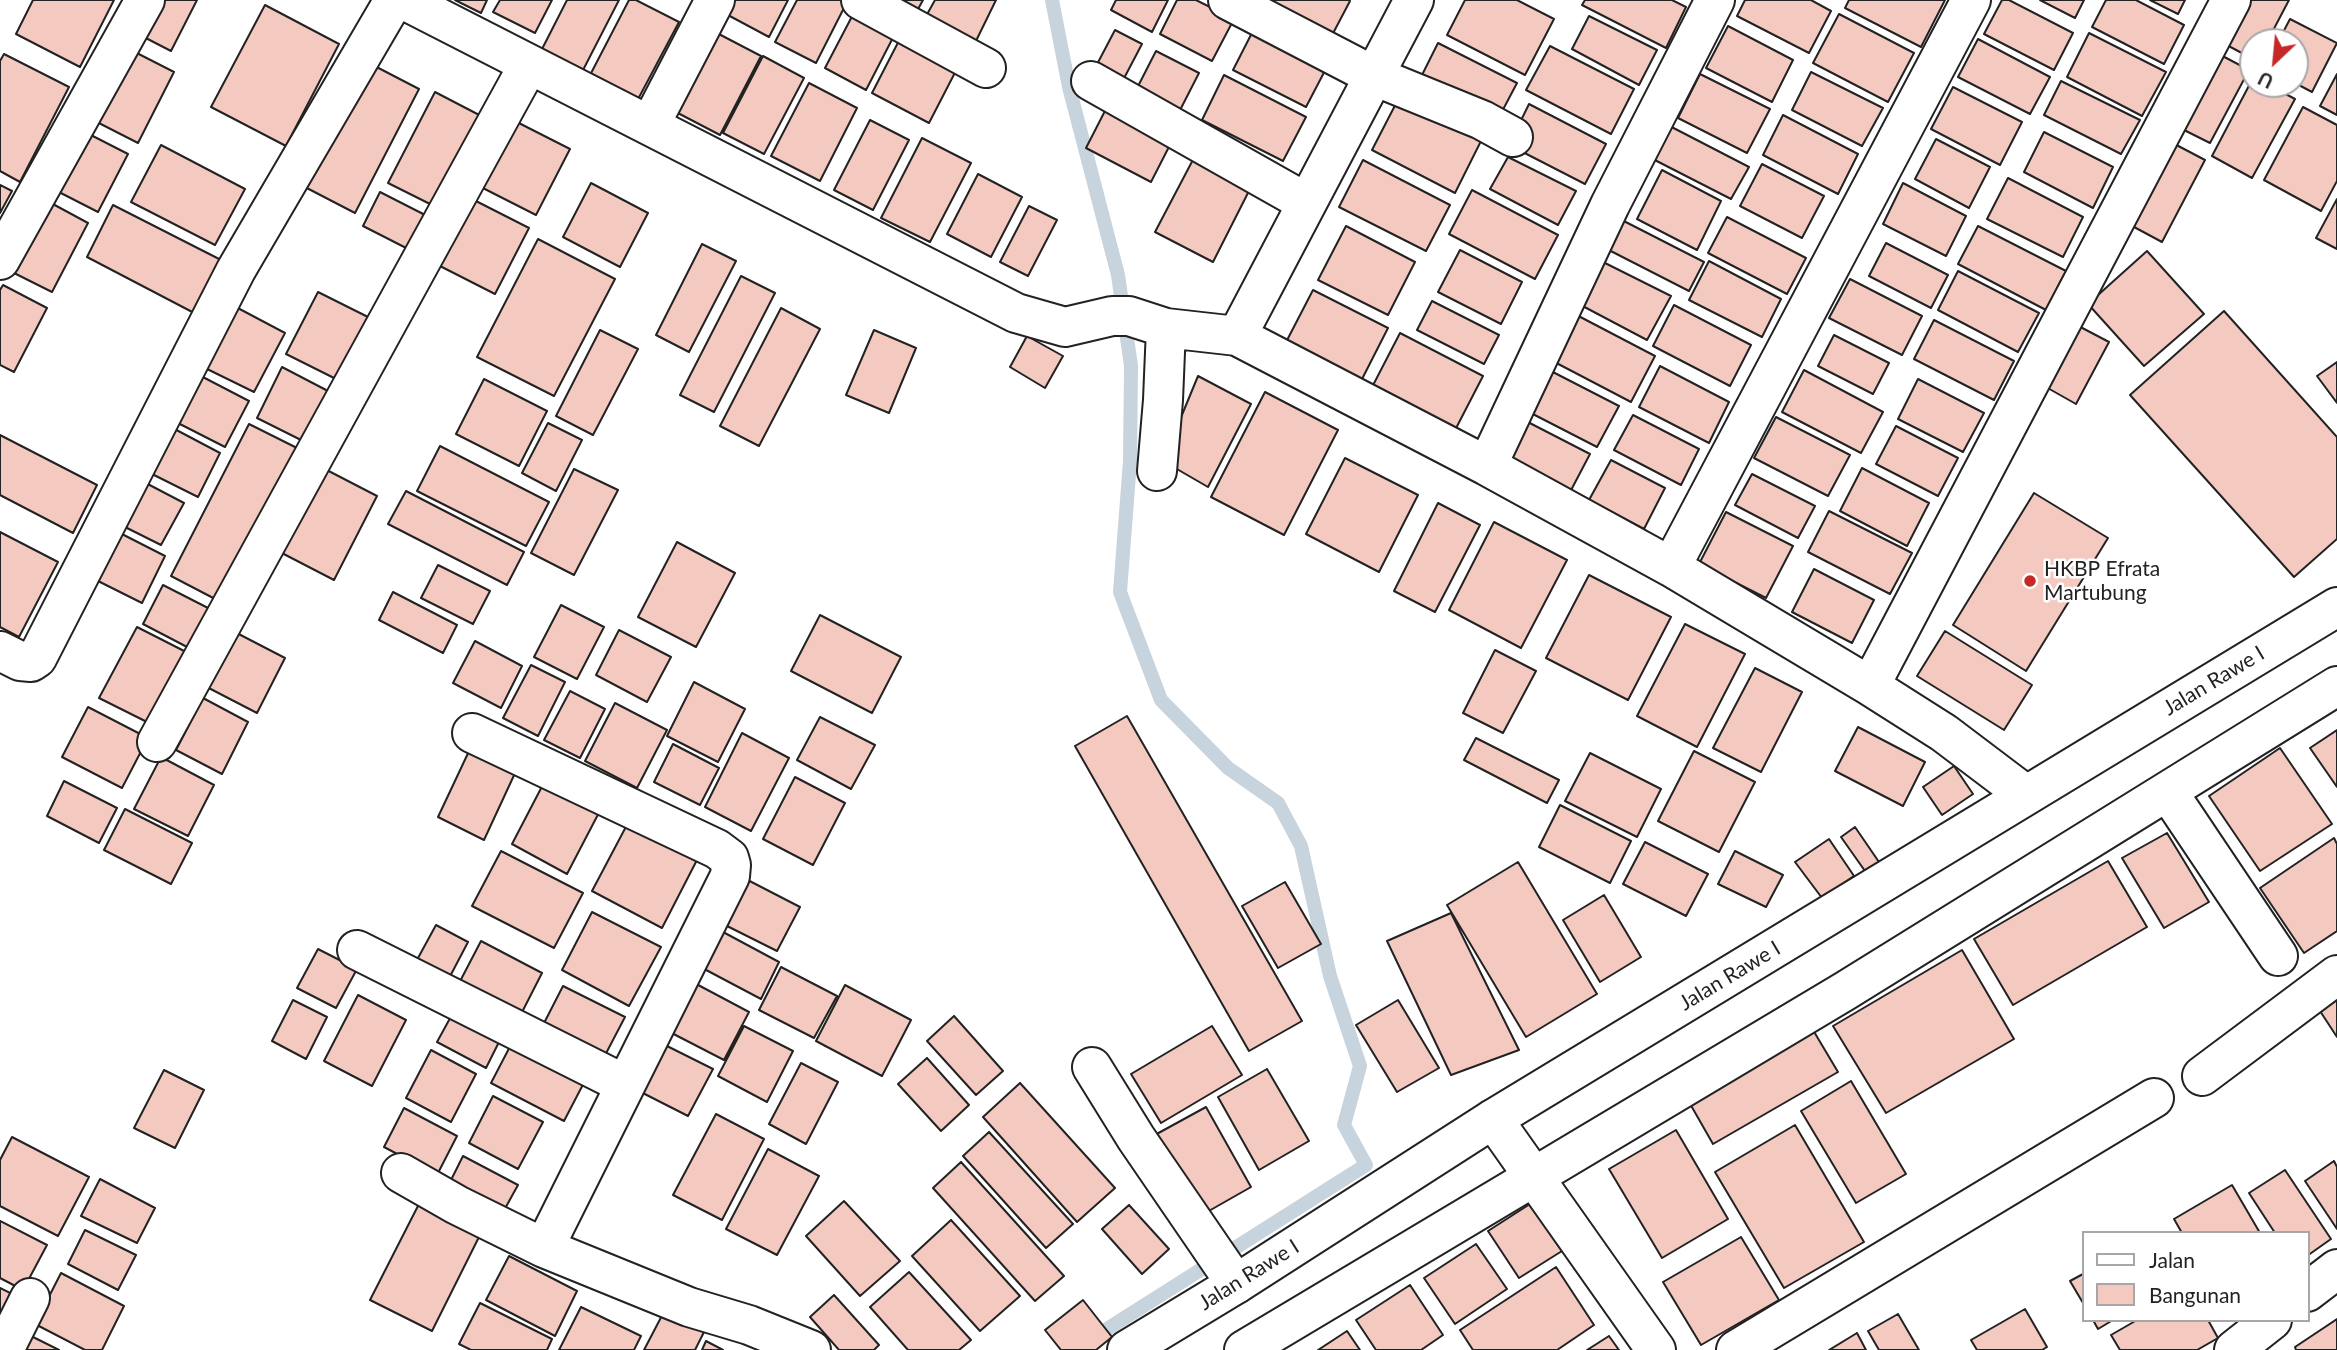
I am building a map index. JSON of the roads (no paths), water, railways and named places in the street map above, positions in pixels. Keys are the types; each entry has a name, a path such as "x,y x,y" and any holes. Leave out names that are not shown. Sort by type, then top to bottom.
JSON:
{"street":[{"path":"0,260 145,0"},
{"path":"0,652 20,661 31,662 37,658 236,270 394,0"},
{"path":"404,0 1016,313 1065,327 1112,316 1129,316 1166,328 1237,336 1487,466 1671,567 1944,733 2025,795"},
{"path":"650,125 715,0"},
{"path":"861,0 986,68"},
{"path":"1228,0 1374,76 1482,120 1513,137"},
{"path":"1237,336 1415,0"},
{"path":"1487,466 1611,205 1715,0"},
{"path":"1671,567 1971,0"},
{"path":"1870,686 2231,0"},
{"path":"157,742 529,64"},
{"path":"1091,81 1307,202"},
{"path":"1157,471 1166,328"},
{"name":"Jalan Rawe I","path":"1127,1350 1224,1267 1493,1119 2337,607"},
{"path":"1244,1350 1845,991 2337,686"},
{"path":"472,733 675,828 729,858 730,876 544,1248"},
{"path":"2168,792 2278,956"},
{"path":"357,950 624,1084"},
{"path":"2202,1076 2337,975"},
{"path":"1091,1067 1224,1267"},
{"path":"1736,1350 2154,1098"},
{"path":"1493,1119 1656,1350"},
{"path":"401,1172 457,1205 544,1248 689,1307 749,1325 811,1350"},
{"path":"2309,1290 2337,1269"},
{"path":"4,1350 30,1298"},
{"path":"2234,1350 2269,1322"}],"waterway":[{"path":"1052,0 1069,87 1118,275 1131,366 1130,461 1120,592 1161,700 1228,768 1278,803 1301,846 1330,976 1360,1066 1344,1125 1366,1165 1074,1350"}],"place":[{"name":"HKBP Efrata Martubung","path":"2030,581"}]}
